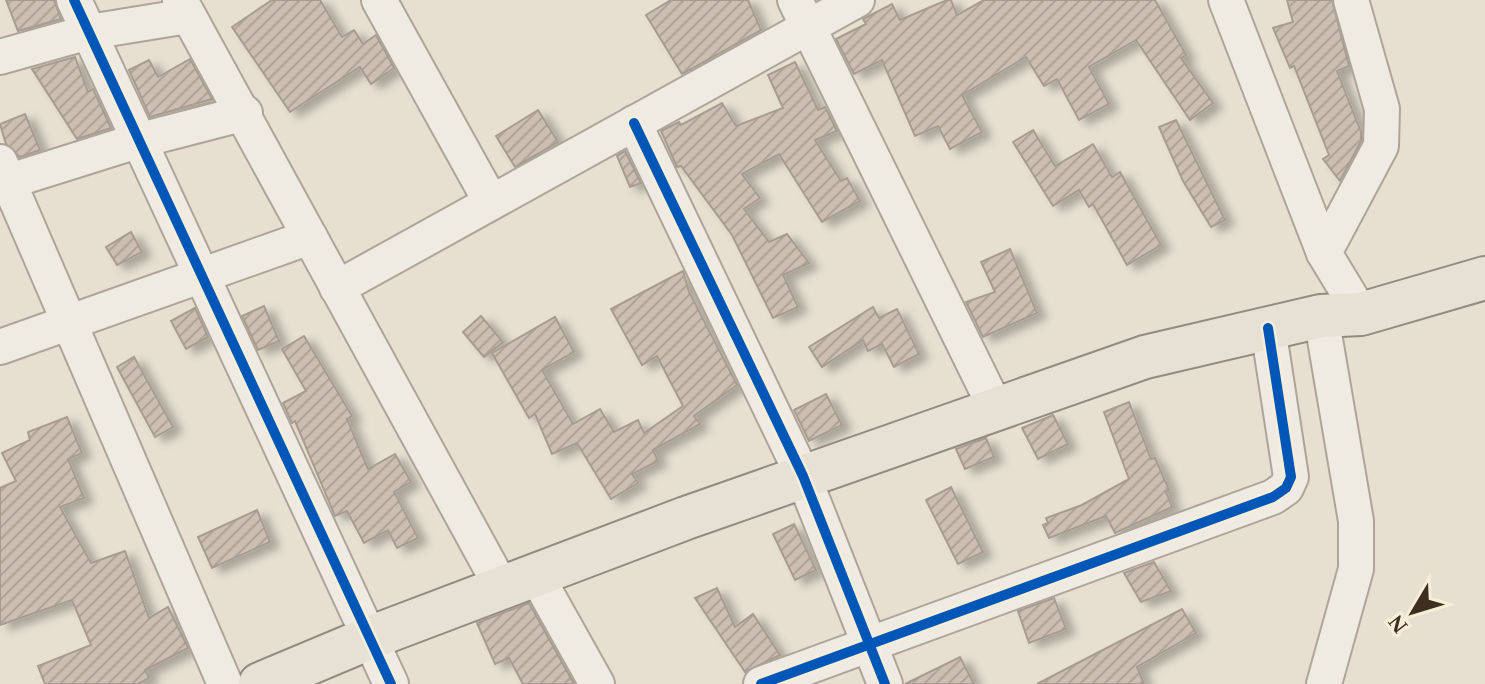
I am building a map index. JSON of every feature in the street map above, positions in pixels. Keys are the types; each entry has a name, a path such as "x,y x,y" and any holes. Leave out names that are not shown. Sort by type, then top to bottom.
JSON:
{"main road":[{"path":"260,684 372,637 803,476 1145,357 1268,328 1341,315 1485,278"}],"street":[{"path":"74,0 137,141 372,637 391,684"},
{"path":"379,0 491,202"},
{"path":"337,288 634,123 801,13 857,0"},
{"path":"1226,0 1324,253 1341,315 1356,521 1356,569 1324,684"},
{"path":"1324,253 1381,146 1382,109 1351,0"},
{"path":"0,57 184,8 245,113 337,288 519,581 597,684"},
{"path":"801,13 996,409"},
{"path":"225,684 3,175 245,113"},
{"path":"634,123 803,476 885,684"},
{"path":"0,347 199,273 310,237"},
{"path":"761,684 1273,497 1286,488 1291,477 1268,328"}],"building":[{"path":"6,0 54,0 61,19 18,31"},
{"path":"272,0 320,0 342,37 354,30 363,44 376,35 394,68 371,84 360,67 290,112 232,27"},
{"path":"671,0 748,0 761,30 682,74 646,15"},
{"path":"951,0 957,15 984,0 1155,0 1186,55 1181,58 1213,103 1190,120 1136,40 1089,67 1109,104 1079,120 1057,79 1044,86 1026,57 962,95 982,132 950,149 938,126 915,136 882,60 854,74 836,39 866,24 863,19 892,4 900,20"},
{"path":"1287,0 1332,0 1349,66 1337,71 1361,132 1361,141 1340,181 1323,159 1329,155 1294,66 1290,68 1273,28 1293,22"},
{"path":"75,57 88,92 93,89 111,128 77,139 32,69"},
{"path":"190,59 212,99 150,117 129,70 149,60 158,77"},
{"path":"795,62 818,110 825,107 837,131 815,140 841,181 847,178 860,201 822,222 779,154 742,174 760,198 744,209 769,242 787,234 809,263 783,275 798,307 773,318 732,235 681,166 677,167 661,131 679,122 681,125 722,103 736,126 783,108 768,75"},
{"path":"538,110 558,142 515,167 496,136"},
{"path":"25,114 40,150 20,157 6,144 0,124"},
{"path":"1176,120 1225,220 1211,227 1183,181 1159,127"},
{"path":"1033,130 1055,166 1093,144 1112,177 1120,172 1161,245 1127,265 1093,204 1089,207 1079,190 1053,206 1013,142"},
{"path":"625,151 641,183 630,187 617,156"},
{"path":"131,232 142,252 117,265 106,247"},
{"path":"1010,249 1037,313 983,337 966,302 995,292 981,262"},
{"path":"683,271 689,292 737,385 694,416 700,424 653,450 658,461 632,474 638,483 611,499 577,443 552,454 535,414 529,418 492,353 555,317 574,352 542,370 573,424 600,409 614,432 638,420 644,433 683,406 657,356 642,365 611,309"},
{"path":"264,306 279,341 258,350 242,316"},
{"path":"873,307 879,318 897,309 919,354 894,367 882,344 868,351 863,340 822,367 809,347"},
{"path":"195,308 208,337 186,349 171,321"},
{"path":"481,316 503,342 484,357 463,332"},
{"path":"304,336 352,416 347,419 368,469 395,454 411,482 394,492 418,538 397,548 388,530 364,543 347,511 335,516 295,421 292,423 283,403 306,391 282,349"},
{"path":"134,357 173,427 155,437 117,367"},
{"path":"826,394 842,425 809,441 794,410"},
{"path":"1129,402 1151,459 1155,458 1169,490 1166,492 1172,507 1115,533 1106,516 1049,538 1043,525 1048,523 1046,518 1082,505 1129,479 1104,412"},
{"path":"1053,415 1068,444 1038,459 1022,428"},
{"path":"67,417 82,453 68,459 84,498 60,507 91,563 125,551 149,618 168,607 188,648 145,670 149,678 138,684 45,684 38,666 91,645 72,600 0,625 0,488 16,481 2,453 30,440 28,432"},
{"path":"986,438 994,457 965,469 956,449"},
{"path":"951,487 983,552 958,564 926,500"},
{"path":"257,510 270,542 212,568 198,537"},
{"path":"794,524 816,570 795,580 773,534"},
{"path":"1154,562 1171,591 1141,602 1124,573"},
{"path":"717,588 735,627 753,614 780,655 745,672 695,598"},
{"path":"1054,598 1066,629 1029,643 1018,611"},
{"path":"529,603 574,684 523,684 509,658 495,664 477,623"},
{"path":"1182,609 1196,633 1137,667 1144,684 1037,684"},
{"path":"960,657 974,684 905,684"}],"cycle path":[{"path":"74,0 391,684"},
{"path":"634,123 803,476 885,684"},
{"path":"761,684 1273,497 1286,488 1291,477 1268,328"}]}
